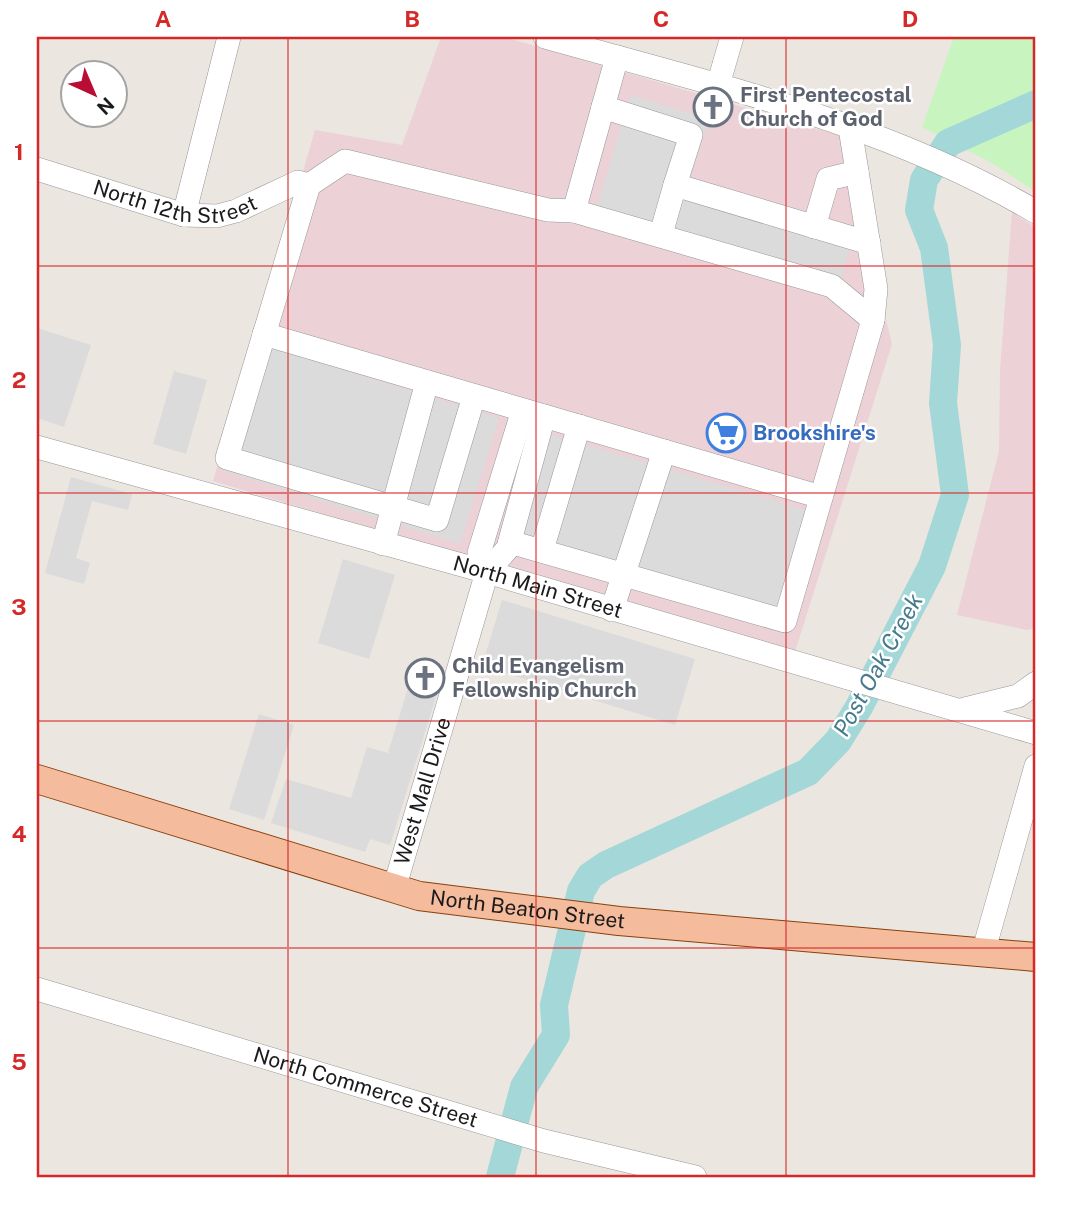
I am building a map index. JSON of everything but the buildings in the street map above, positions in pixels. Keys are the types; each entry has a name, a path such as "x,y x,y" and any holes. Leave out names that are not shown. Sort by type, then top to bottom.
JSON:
{"main road":[{"name":"North Beaton Street","path":"37,779 419,896 619,921 1036,957"}],"street":[{"path":"184,215 229,37"},
{"path":"545,37 799,109 995,188 1036,212"},
{"path":"718,85 732,37"},
{"path":"574,211 617,57"},
{"path":"603,107 691,135 661,234"},
{"path":"510,542 785,621 873,320 876,289 850,128"},
{"path":"474,396 437,520 227,458 309,185 345,161 548,210 574,211 661,234 832,286 873,320"},
{"name":"North 12th Street","path":"37,169 184,215 217,216 298,183 309,185"},
{"path":"814,227 828,179 858,172"},
{"path":"675,185 869,243"},
{"path":"264,334 821,497"},
{"path":"383,544 427,382"},
{"path":"533,413 510,542 487,572 479,553 533,413"},
{"path":"542,551 579,426"},
{"name":"North Main Street","path":"37,447 740,644 1036,733"},
{"path":"612,610 664,451"},
{"name":"West Mall Drive","path":"394,889 487,572"},
{"path":"740,644 750,611"},
{"path":"963,710 1018,696 1036,683"},
{"path":"983,953 1036,765"},
{"name":"North Commerce Street","path":"37,989 544,1141 695,1177"}],"shaded area":[{"path":"441,37 505,37 841,136 892,344 794,655 213,481 315,130 402,145"},
{"path":"631,95 709,119 690,180 855,231 839,284 596,209"},
{"path":"1012,212 1036,228 1036,628 1027,630 957,615 999,451 1000,370"},
{"path":"37,328 91,345 64,427 37,418"},
{"path":"262,345 499,418 460,544 223,471"},
{"path":"174,371 207,380 186,454 153,444"},
{"path":"552,435 813,512 783,611 523,534"},
{"path":"71,477 132,494 128,510 92,501 76,558 90,563 84,584 45,573"},
{"path":"343,559 395,575 369,659 318,643"},
{"path":"502,600 695,659 675,725 482,666"},
{"path":"416,662 444,671 390,845 370,839 365,852 271,823 286,779 351,798 367,747 388,753"},
{"path":"259,714 294,725 264,820 229,809"}],"green space":[{"path":"954,37 1036,37 1036,192 990,162 922,127"}],"waterway":[{"name":"Post Oak Creek","path":"500,1177 524,1087 556,1035 554,1005 581,891 590,876 606,865 808,772 838,741 859,707 932,566 955,495 943,403 947,345 934,248 919,210 924,180 948,143 1036,104"}],"place":[{"name":"First Pentecostal Church of God","path":"713,107"},
{"name":"Brookshire's","path":"726,433"},
{"name":"Child Evangelism Fellowship Church","path":"425,678"}]}
